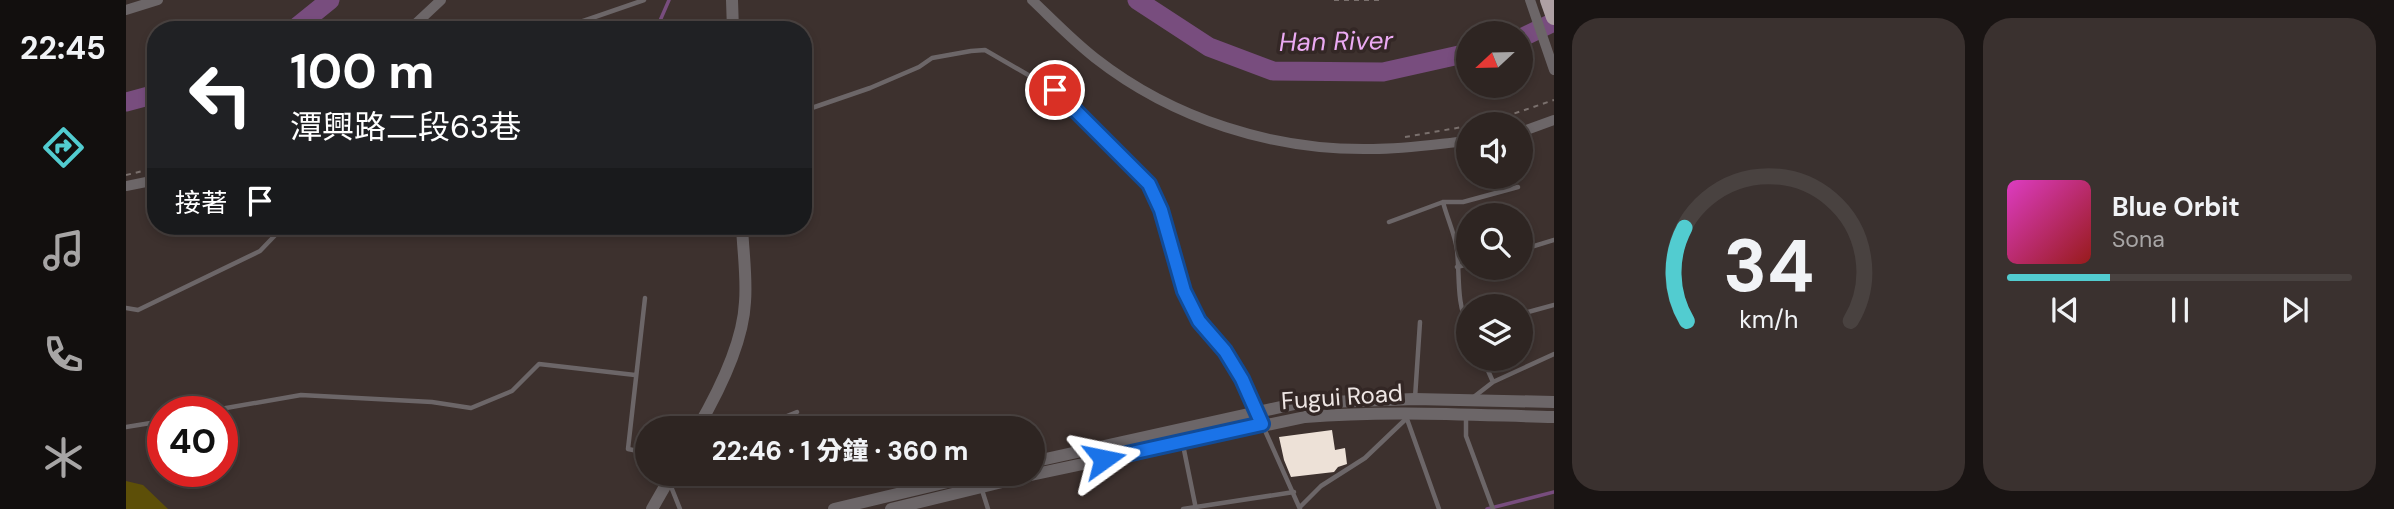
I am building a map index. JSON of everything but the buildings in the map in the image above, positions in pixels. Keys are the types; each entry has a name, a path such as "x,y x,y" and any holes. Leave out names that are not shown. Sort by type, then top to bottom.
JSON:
{"highway":[{"path":"1548,0 1554,16"}],"street":[{"path":"126,10 158,0"},
{"path":"419,21 441,0"},
{"path":"732,0 733,21"},
{"path":"1032,0 1095,58 1165,103 1232,130 1275,141 1333,148 1373,149 1456,142"},
{"path":"1530,0 1554,70"},
{"path":"1533,128 1554,120"},
{"path":"126,186 147,182"},
{"path":"704,416 727,371 743,317 746,290 743,235"},
{"name":"Fugui Road","path":"1045,458 1298,403 1415,399 1554,402"},
{"name":"Fugui Road","path":"891,509 917,506 982,488 1262,424 1343,414 1554,417"},
{"path":"652,509 665,486"},
{"path":"834,509 931,486"}],"lane":[{"path":"583,21 644,0"},
{"path":"812,108 870,88 919,67 933,58 971,51 985,50 1055,90 1149,184 1161,210 1184,291 1199,321 1225,351 1257,411 1281,471 1300,508 1321,486 1365,458 1410,416 1439,509"},
{"path":"1389,222 1443,202 1463,202 1511,189"},
{"path":"1443,202 1456,245"},
{"path":"126,308 138,310 260,251 278,235"},
{"path":"1533,246 1554,240"},
{"path":"635,450 628,449 645,298"},
{"path":"1533,311 1554,305"},
{"path":"1415,399 1420,322"},
{"path":"1493,509 1466,436 1466,415 1471,399 1493,382 1554,354"},
{"path":"238,406 301,395 432,402 471,408 512,391 539,365 635,375"},
{"path":"1488,371 1493,382"},
{"path":"786,416 796,412"},
{"path":"126,427 147,424"},
{"path":"1182,442 1196,508"},
{"path":"670,486 680,509"},
{"path":"982,488 988,509"},
{"path":"1183,509 1294,492"}],"path":[{"path":"1334,0 1380,0"},
{"path":"1519,112 1554,100"},
{"path":"1405,136 1456,128"},
{"path":"126,175 147,169"}],"shaded area":[{"path":"126,481 143,485 168,509 126,509"}],"waterway":[{"name":"Han River","path":"304,21 330,0"},
{"path":"660,21 669,0"},
{"name":"Han River","path":"1137,0 1209,47 1273,71 1383,72 1456,56"},
{"name":"Han River","path":"1533,32 1554,22"},
{"name":"Han River","path":"126,102 147,96"},
{"path":"1487,509 1554,492"}],"route":[{"path":"1055,90 1149,184 1161,210 1184,291 1199,321 1225,351 1242,379 1262,424 1104,459"}]}
